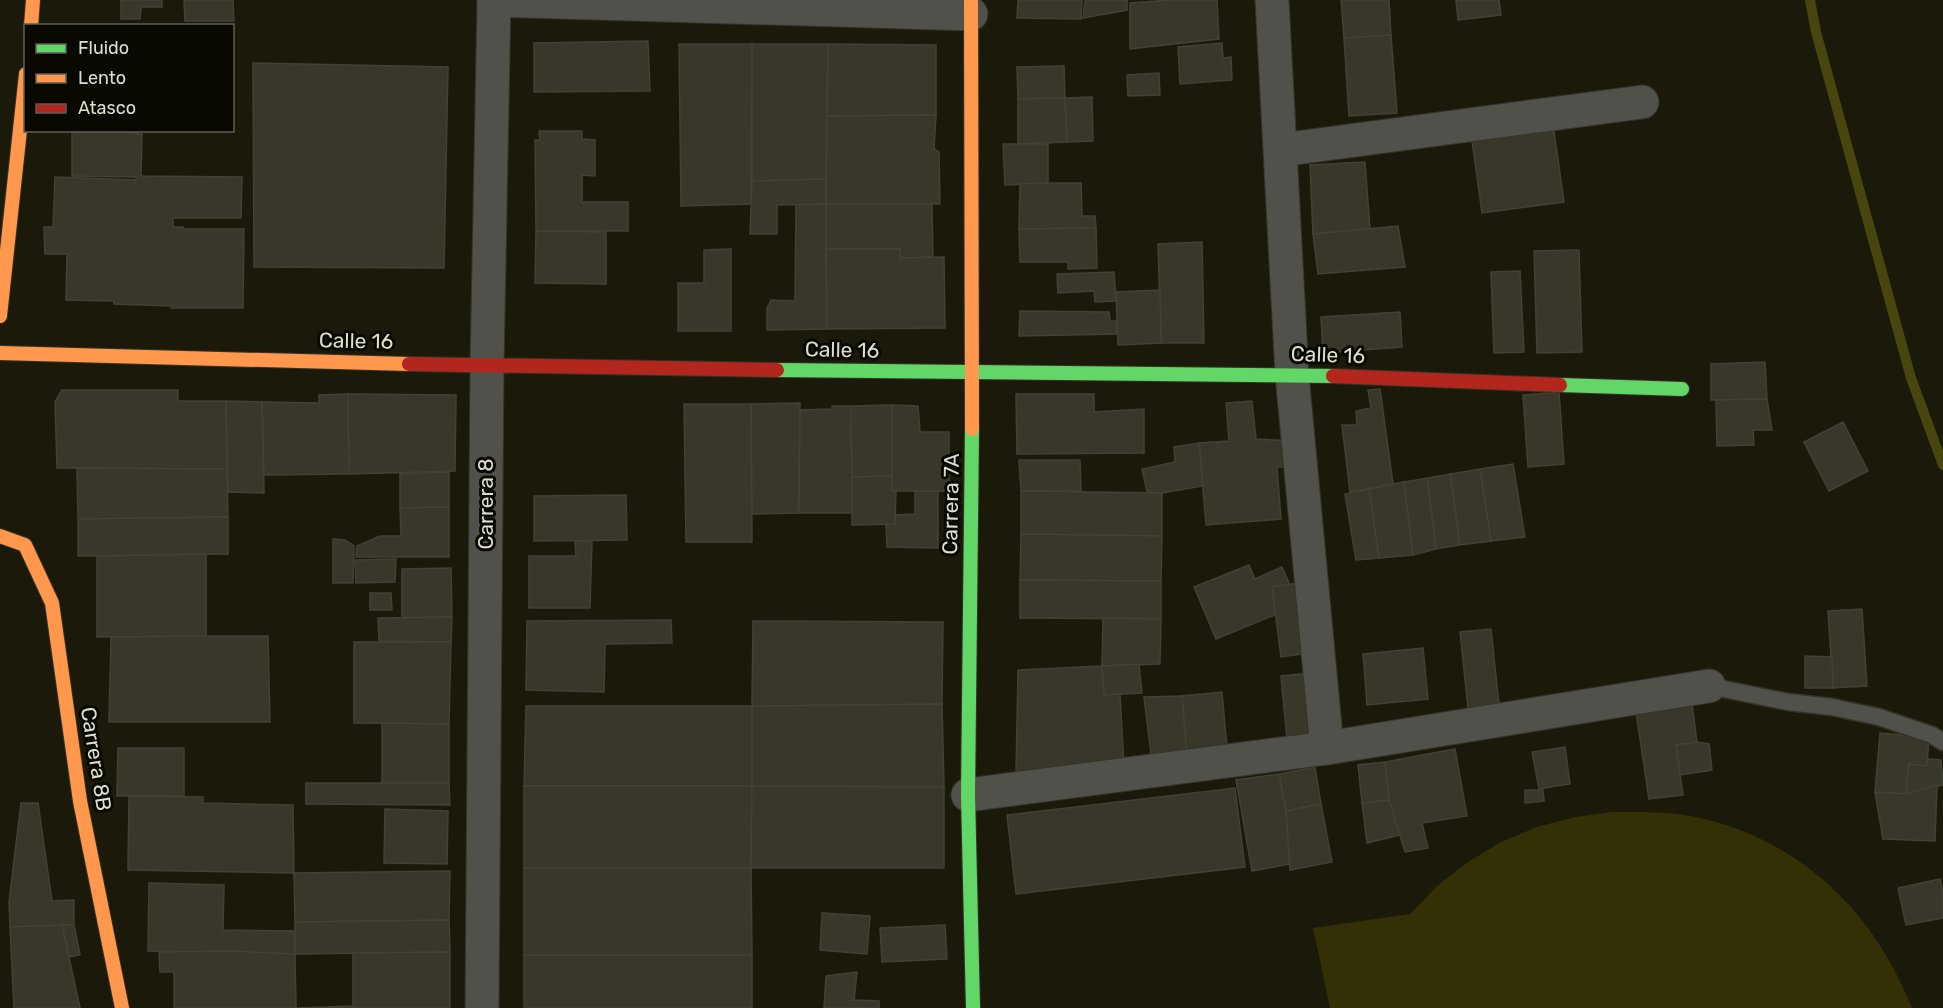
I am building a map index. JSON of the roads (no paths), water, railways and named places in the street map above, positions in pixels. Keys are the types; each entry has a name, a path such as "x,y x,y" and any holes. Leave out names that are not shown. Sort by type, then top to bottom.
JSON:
{"main road":[{"path":"31,24 33,0"},
{"name":"Carrera 7A","path":"971,7 973,373 968,795 973,1008"},
{"path":"0,316 24,93"},
{"name":"Calle 16","path":"0,353 487,366 1292,375 1682,388"},
{"name":"Carrera 8B","path":"0,536 25,545 52,603 80,801 122,1008"}],"street":[{"path":"494,0 971,7"},
{"name":"Carrera 8","path":"482,1008 487,366 494,0"},
{"path":"1272,0 1292,375 1327,748"},
{"path":"1281,150 1642,102"},
{"path":"968,795 1327,748 1709,686"}],"lane":[{"path":"1709,686 1879,717 1932,735 1943,742"}],"waterway":[{"path":"1810,0 1816,32 1911,378 1943,465"}]}
